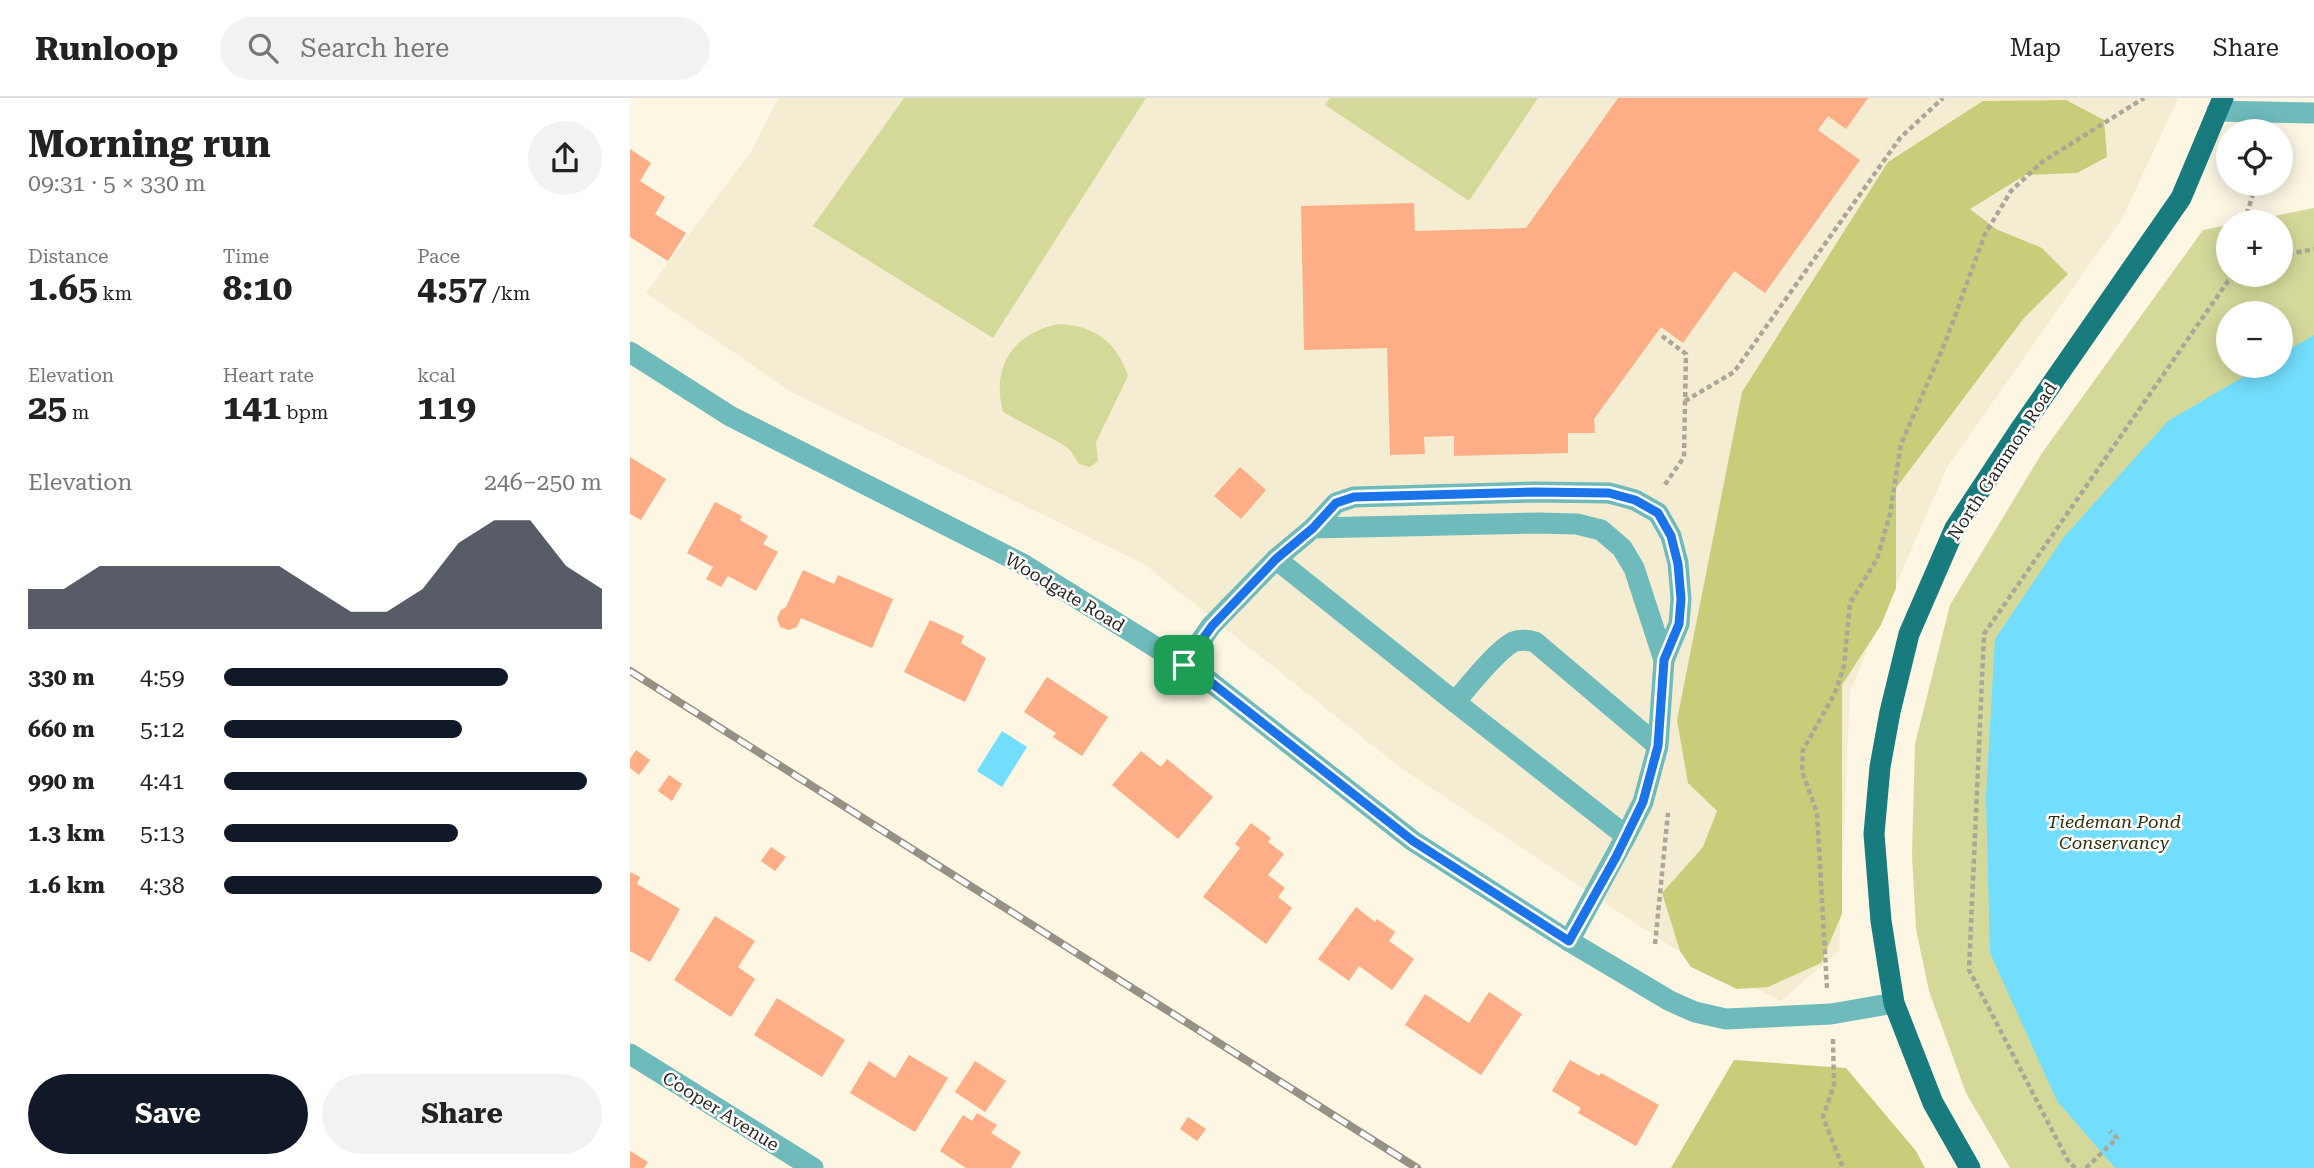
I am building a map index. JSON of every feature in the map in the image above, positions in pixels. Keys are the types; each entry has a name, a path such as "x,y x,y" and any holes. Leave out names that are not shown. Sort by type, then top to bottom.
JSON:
{"main road":[{"name":"North Gammon Road","path":"1970,1168 1933,1103 1894,1003 1881,921 1874,834 1880,767 1909,634 1955,528 2019,430 2181,198 2220,104"}],"street":[{"path":"2220,104 2314,113"},
{"name":"Woodgate Road","path":"630,352 730,416 1021,563 1208,680 1413,841 1569,941 1670,1001 1695,1012 1726,1018 1831,1014 1894,1003"},
{"path":"1184,665 1212,626 1276,559 1313,528 1336,503 1354,497 1609,493 1635,500 1658,513 1671,536 1678,564 1681,599 1679,624 1664,660 1658,746 1643,802 1569,941"},
{"path":"1313,528 1538,523 1577,524 1601,530 1622,548 1633,568 1664,660"},
{"path":"1276,559 1626,836"},
{"path":"1455,702 1513,642 1525,639 1535,642 1658,746"},
{"name":"Cooper Avenue","path":"630,1054 813,1168"}],"path":[{"path":"1685,401 1734,372 1900,138 1943,98"},
{"path":"2293,253 2314,249"},
{"path":"2075,1168 2067,1159 1969,971 1984,634 2224,287"},
{"path":"1662,336 1686,354 1684,457 1664,486"},
{"path":"2086,1168 2118,1138 2110,1131"}],"shaded area":[{"path":"778,98 2178,98 2123,217 1947,467 1850,691 1839,951 1781,1001 1672,947 1402,769 1144,564 793,393 646,293 752,150"}],"green space":[{"path":"904,98 1146,98 993,338 813,226"},
{"path":"1330,98 1538,98 1469,201 1325,105"},
{"path":"2066,100 2104,120 2107,157 2077,173 2025,175 1970,209 1996,229 2042,248 2068,274 2024,318 1896,488 1896,588 1881,625 1842,685 1842,914 1821,963 1768,987 1737,989 1691,967 1680,951 1662,893 1703,847 1717,811 1688,783 1677,720 1742,392 1888,162 1983,101"},
{"name":"Tiedeman Pond Conservancy","path":"2314,208 2314,1168 2010,1168 1966,1093 1929,991 1916,929 1912,855 1915,744 1950,605 2042,453 2203,230 2216,227 2216,287 2293,287 2293,212"},
{"path":"1058,324 1083,328 1102,338 1111,345 1128,376 1096,442 1098,461 1090,467 1079,464 1070,450 1062,444 1003,412 1000,380 1009,354 1029,336"},
{"path":"1734,1060 1846,1068 1916,1151 1925,1168 1671,1168"}],"water":[{"name":"Tiedeman Pond Conservancy","path":"2314,335 2314,1168 2115,1168 2057,1101 1990,953 1986,796 1995,639 2064,537 2168,421 2241,378 2293,378 2293,347"},
{"path":"1002,731 1027,747 1002,787 977,771"}],"building":[{"path":"1618,98 1868,98 1846,129 1828,116 1818,130 1860,160 1765,293 1734,271 1683,343 1661,327 1594,419 1595,433 1568,433 1568,453 1454,456 1454,436 1424,437 1425,454 1390,455 1387,348 1304,350 1301,206 1414,203 1415,231 1526,228"},
{"path":"630,149 651,163 640,181 665,197 655,214 686,233 668,261 630,237"},
{"path":"630,457 666,479 641,520 630,514"},
{"path":"1240,467 1266,490 1241,519 1214,496"},
{"path":"715,502 742,516 740,520 768,536 763,544 778,552 756,591 728,576 721,587 706,579 713,567 687,553"},
{"path":"803,570 834,584 838,575 893,599 872,648 801,618 797,627 789,630 780,627 777,618 786,607"},
{"path":"930,620 964,636 961,643 986,658 965,702 904,672"},
{"path":"1047,677 1108,717 1082,756 1053,737 1056,733 1024,712"},
{"path":"636,750 650,760 639,775 630,768 630,759"},
{"path":"1141,751 1161,767 1167,759 1213,797 1178,839 1112,785"},
{"path":"669,775 682,784 672,801 658,791"},
{"path":"1251,823 1271,838 1268,842 1284,854 1268,875 1285,888 1278,897 1292,908 1266,944 1203,897 1240,848 1235,844"},
{"path":"771,847 786,857 775,871 761,861"},
{"path":"630,872 640,877 637,884 680,909 650,962 630,951"},
{"path":"1356,907 1375,922 1377,919 1395,932 1389,941 1414,959 1392,990 1359,966 1349,981 1318,959"},
{"path":"715,916 755,941 738,967 755,979 731,1017 674,980"},
{"path":"1489,992 1522,1014 1481,1075 1405,1025 1425,994 1469,1023"},
{"path":"777,998 845,1040 822,1077 754,1035"},
{"path":"909,1055 948,1078 915,1132 850,1093 869,1061 895,1078"},
{"path":"1570,1060 1599,1076 1601,1073 1659,1105 1636,1146 1578,1113 1581,1108 1552,1091"},
{"path":"975,1061 1006,1081 985,1112 955,1092"},
{"path":"977,1113 997,1125 991,1133 1021,1152 1011,1168 966,1168 940,1151 963,1115 972,1121"},
{"path":"1188,1117 1206,1129 1197,1141 1180,1129"},
{"path":"630,1151 648,1162 644,1168 630,1168"}],"railway":[{"path":"630,671 1417,1168"}],"route":[{"path":"1534,492 1609,493 1635,500 1658,513 1671,536 1678,564 1681,599 1679,624 1664,660 1658,746 1643,802 1569,941 1413,841 1208,680 1184,665 1212,626 1284,551 1313,528 1336,503 1354,497 1534,492"}]}
